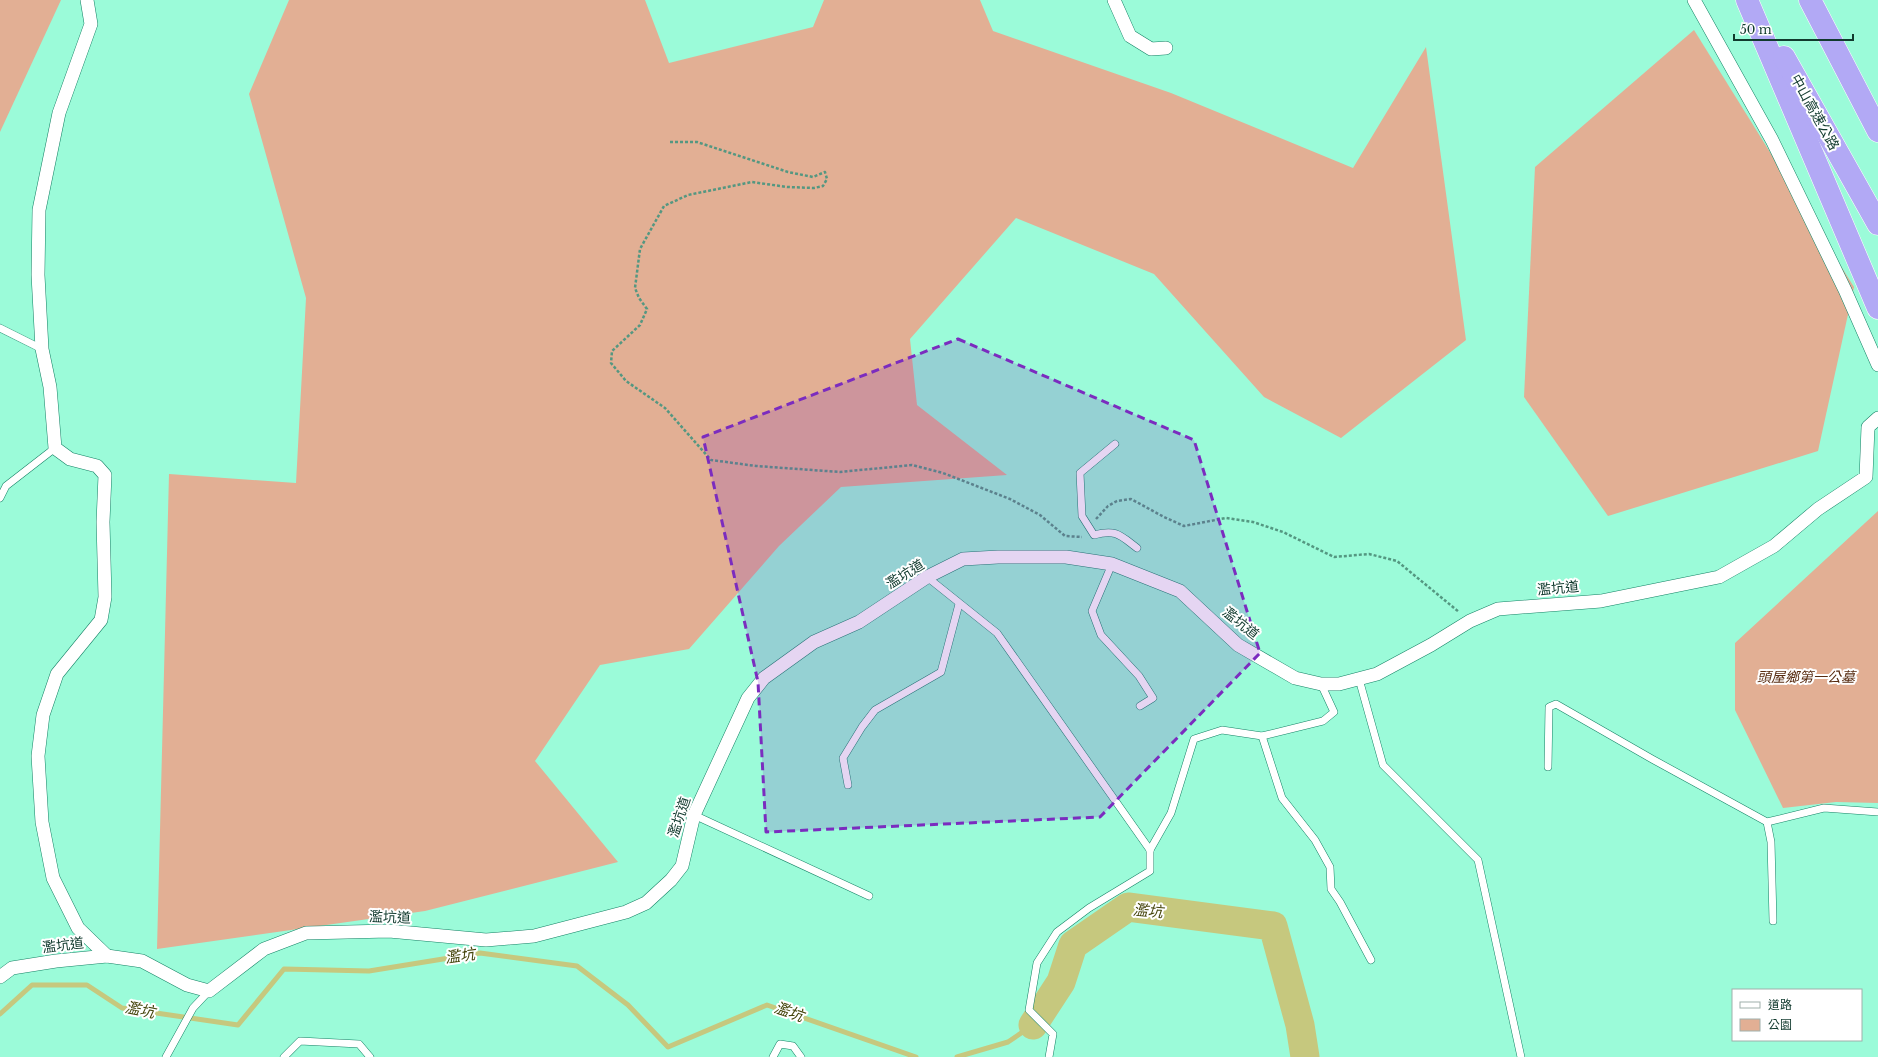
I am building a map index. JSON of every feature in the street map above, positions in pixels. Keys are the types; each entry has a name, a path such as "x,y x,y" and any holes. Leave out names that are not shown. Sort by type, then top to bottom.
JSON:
{"highway":[{"path":"1747,0 1878,308"},
{"name":"中山高速公路","path":"1752,0 1878,224"},
{"path":"1811,2 1878,111"},
{"path":"1811,2 1878,131"}],"street":[{"path":"87,0 91,24 59,114 39,210 38,275 42,349 50,387 55,448 70,458 97,466 105,475 103,522 105,597 101,620 57,674 43,715 38,756 42,822 53,878 78,928 106,956"},
{"path":"1114,0 1130,36 1151,49 1166,48"},
{"path":"1694,0 1772,140 1845,290 1878,365"},
{"name":"濫坑道","path":"0,977 12,968 56,961 106,956 142,961 187,985 209,990 264,949 306,933 389,932 486,940 534,936 626,912 646,902 671,880 682,866 694,815 748,698 764,678 814,642 859,622 927,577 963,559 998,557 1066,557 1112,564 1180,591 1238,645 1295,678 1321,684 1339,684 1377,674 1470,621 1498,609 1601,601 1719,577 1774,546 1818,509 1872,477 1868,427 1878,418"}],"lane":[{"path":"0,328 42,349"},
{"path":"1115,444 1080,473 1082,516 1094,535 1107,531 1117,533 1137,548"},
{"path":"0,498 6,486 55,448"},
{"path":"1112,564 1092,611 1101,635 1139,676 1153,698 1140,706"},
{"path":"927,577 997,633 1150,850"},
{"path":"848,785 843,758 862,727 875,710 941,672 959,604"},
{"path":"1359,679 1383,765 1478,860 1521,1057"},
{"path":"1049,1057 1054,1034 1029,1010 1037,963 1057,932 1089,908 1150,871 1150,850 1171,813 1194,739 1222,730 1262,736 1323,721 1334,712 1321,684"},
{"path":"1548,767 1549,708 1556,704 1767,822 1824,808 1878,812"},
{"path":"1262,736 1282,798 1315,840 1330,867 1331,889 1340,902 1371,960"},
{"path":"694,815 869,896"},
{"path":"1767,822 1771,842 1773,921"},
{"path":"166,1057 193,1008 209,990"},
{"path":"284,1057 300,1041 359,1044 370,1057"},
{"path":"773,1057 780,1044 793,1046 801,1057"}],"path":[{"path":"670,142 697,142 788,172 813,177 825,172 827,179 822,186 814,188 787,187 752,182 688,195 664,206 640,249 635,288 639,298 647,309 640,325 612,352 611,363 626,381 665,408 711,460 756,466 840,472 912,465 943,473 1010,499 1040,515 1065,536 1080,537 1094,535 1096,519 1108,506 1117,500 1131,499 1164,518 1184,526 1226,518 1253,522 1283,532 1334,557 1369,554 1396,561 1437,596 1470,621"}],"highlighted area":[{"path":"958,339 1194,440 1260,653 1100,817 766,832 758,682 703,437"}],"green space":[{"path":"0,0 61,0 0,132"},
{"path":"289,0 645,0 669,63 813,27 824,0 980,0 993,31 1171,93 1353,168 1426,47 1466,340 1341,438 1264,397 1154,274 1016,218 910,339 917,405 1007,475 841,487 779,546 689,649 600,665 535,761 618,862 425,911 157,949 169,474 296,483 306,298 249,94"},
{"path":"1694,30 1854,287 1818,451 1608,516 1524,397 1535,167"},
{"name":"頭屋鄉第一公墓","path":"1878,511 1878,803 1836,802 1783,808 1735,710 1735,643"}],"waterway":[{"name":"濫坑","path":"1033,1025 1061,982 1073,945 1128,907 1273,926 1300,1025 1305,1057"},
{"name":"濫坑","path":"0,1014 32,985 87,985 122,1008 238,1025 284,969 369,971 480,953 577,966 628,1005 668,1047 767,1005 916,1057"},
{"name":"濫坑","path":"957,1057 1008,1042 1033,1025"}]}
